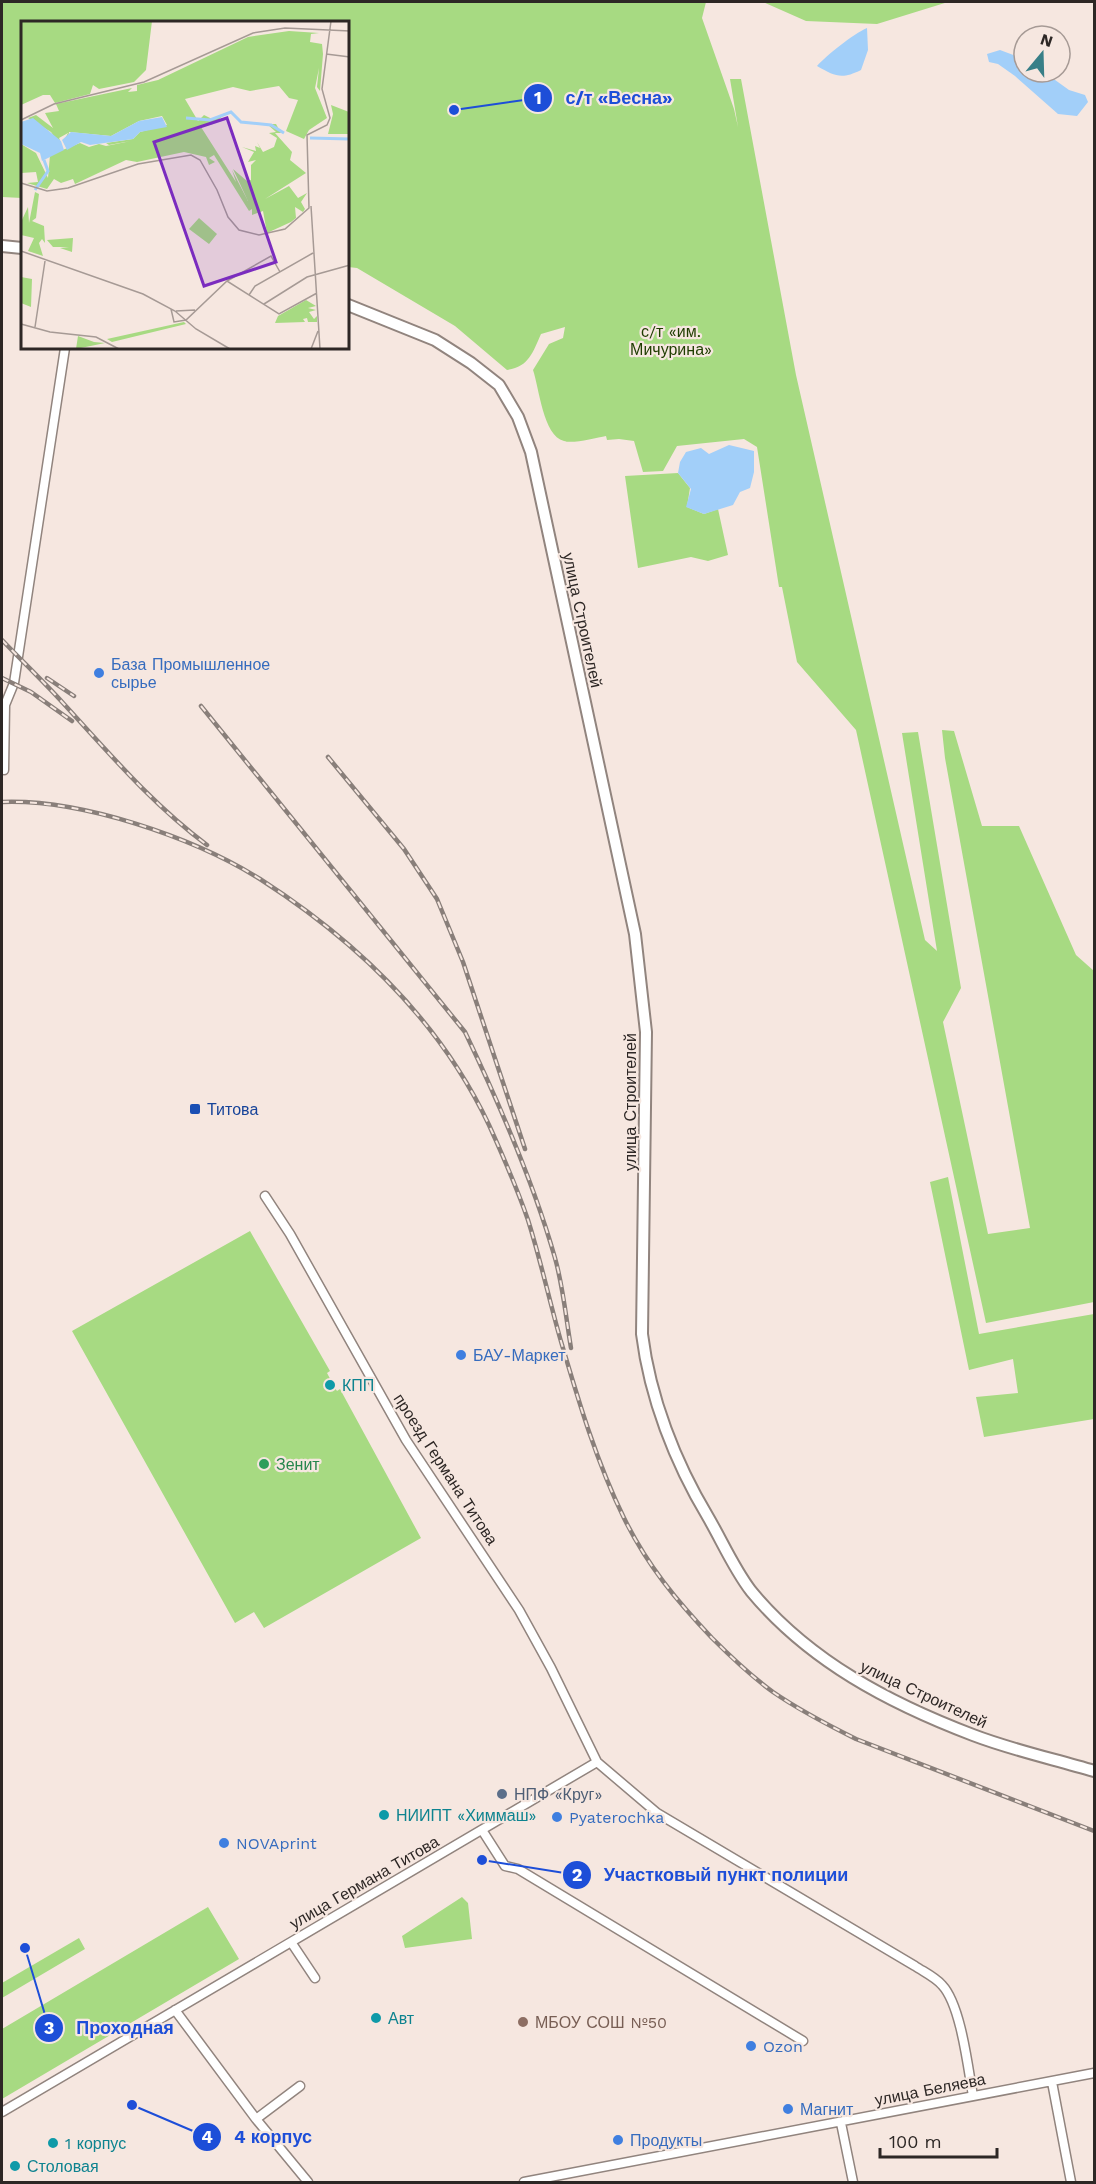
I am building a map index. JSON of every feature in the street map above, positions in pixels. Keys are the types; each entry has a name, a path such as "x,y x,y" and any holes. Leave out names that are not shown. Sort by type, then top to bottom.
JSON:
{"main road":[{"path":"2,246 21,248"},
{"name":"улица Строителей","path":"350,305 435,340 471,363 499,385 518,417 531,452 635,934 646,1032 642,1334 645,1360 665,1426 700,1504 752,1591 795,1637 836,1668 878,1693 972,1735 1095,1771"}],"street":[{"path":"4,770 5,705 14,683 65,350"},
{"name":"проезд Германа Титова","path":"265,1196 290,1234 406,1440 519,1610 551,1668 597,1762"},
{"path":"597,1762 657,1813 925,1972 943,1986 954,2007 964,2045 973,2096"},
{"name":"улица Германа Титова","path":"2,2112 597,1762"},
{"path":"482,1830 505,1866 518,1869 803,2041"},
{"path":"291,1942 315,1978"},
{"path":"175,2010 256,2119 309,2182"},
{"name":"улица Беляева","path":"524,2182 1095,2073"},
{"path":"1052,2082 1071,2182"},
{"path":"256,2119 300,2086"},
{"path":"841,2123 853,2182"}],"green space":[{"name":"с/т «им. Мичурина»","path":"2,2 706,2 702,18 734,109 738,127 730,79 741,79 796,375 925,940 937,951 902,733 918,732 961,988 943,1022 988,1234 1030,1228 945,758 942,730 954,731 982,826 1019,826 1076,955 1094,971 1094,1302 986,1323 856,730 797,662 782,587 779,587 757,447 744,439 677,446 663,471 643,472 634,441 607,440 606,436 564,441 551,430 547,421 533,370 549,344 563,338 565,327 541,334 529,358 520,366 507,370 455,326 357,268 350,267 350,21 21,21 21,198 2,197"},
{"path":"763,2 948,2 877,24 806,21"},
{"path":"678,473 690,488 687,507 704,514 718,509 728,555 708,561 691,557 638,568 625,476"},
{"path":"948,1177 979,1334 1094,1314 1094,1419 984,1437 976,1397 1018,1393 1013,1359 969,1370 930,1182"},
{"name":"Зенит","path":"250,1231 330,1371 327,1373 335,1388 337,1391 340,1389 421,1538 264,1628 254,1612 235,1623 72,1331"},
{"path":"462,1897 468,1903 472,1939 405,1948 402,1936"},
{"path":"208,1907 239,1959 2,2099 2,2029"},
{"path":"79,1938 85,1949 2,1998 2,1983"}],"water":[{"path":"867,28 868,50 861,70 838,76 817,66 840,45"},
{"path":"1000,50 1012,54 1012,74 998,64 989,62 987,54"},
{"path":"1024,84 1061,84 1069,90 1085,95 1088,102 1077,116 1058,114"},
{"path":"729,445 754,451 754,472 750,488 740,492 733,505 704,514 686,507 691,489 678,473 680,462 686,452 701,448 709,454"}],"railway":[{"path":"2,640 149,795 207,845"},
{"path":"2,678 31,692 72,721"},
{"path":"47,678 74,696"},
{"path":"201,706 465,1032 514,1143 546,1229 560,1280 571,1348"},
{"path":"328,757 404,849 437,899 463,962 525,1149"},
{"path":"2,802 33,803 101,814 170,835 203,849 260,879 295,903 361,956 392,986 446,1051 489,1125 528,1220 560,1338 588,1430 605,1474 624,1518 642,1551 674,1596 712,1638 749,1673 773,1692 814,1717 856,1739 1094,1831"}],"place":[{"name":"с/т «Весна»","path":"454,110"},
{"name":"База Промышленное сырье","path":"99,673"},
{"name":"Титова","path":"195,1109"},
{"name":"БАУ-Маркет","path":"461,1355"},
{"name":"КПП","path":"330,1385"},
{"name":"Зенит","path":"264,1464"},
{"name":"НПФ «Круг»","path":"502,1794"},
{"name":"НИИПТ «Химмаш»","path":"384,1815"},
{"name":"Pyaterochka","path":"557,1817"},
{"name":"NOVAprint","path":"224,1843"},
{"name":"Участковый пункт полиции","path":"482,1860"},
{"name":"Проходная","path":"25,1948"},
{"name":"Авт","path":"376,2018"},
{"name":"МБОУ СОШ №50","path":"523,2022"},
{"name":"Ozon","path":"751,2046"},
{"name":"4 корпус","path":"132,2105"},
{"name":"Магнит","path":"788,2109"},
{"name":"Продукты","path":"618,2140"},
{"name":"1 корпус","path":"53,2143"},
{"name":"Столовая","path":"15,2166"}]}
